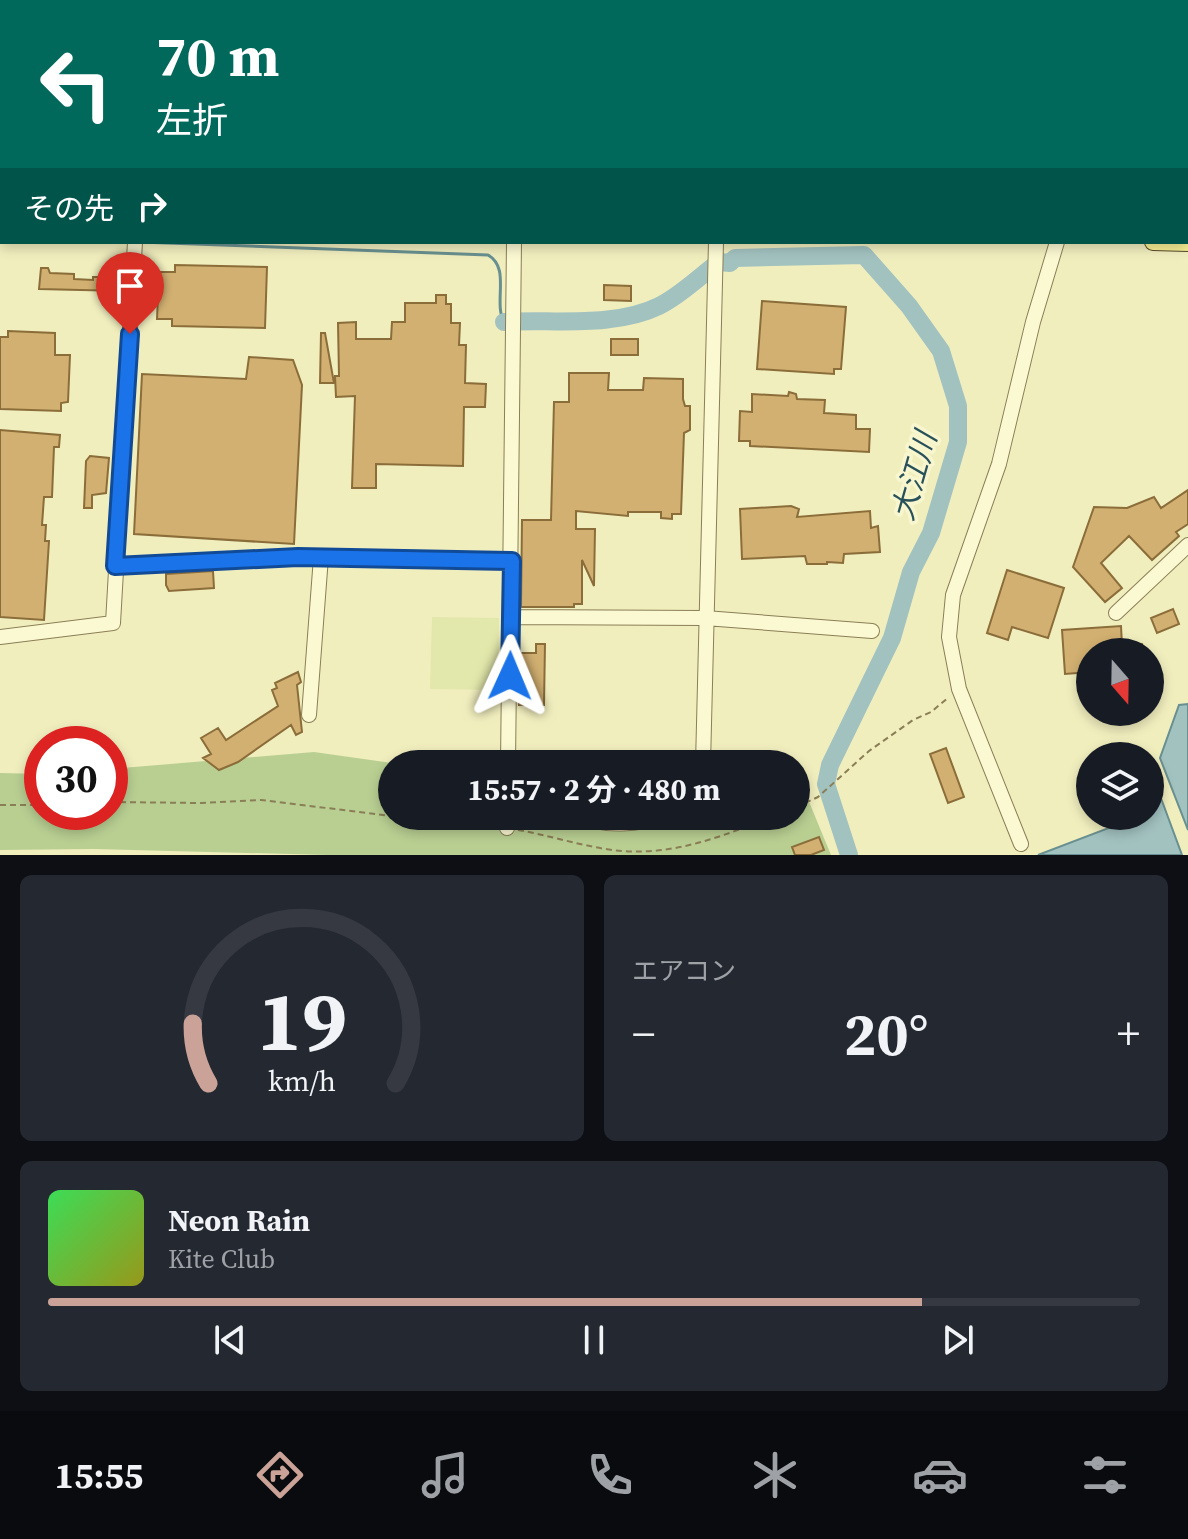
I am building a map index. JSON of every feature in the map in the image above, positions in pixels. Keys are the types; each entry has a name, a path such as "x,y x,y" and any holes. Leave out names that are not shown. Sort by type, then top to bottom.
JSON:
{"street":[{"path":"0,637 113,623 135,244"},
{"path":"508,750 514,244"},
{"path":"703,750 716,244"},
{"path":"1021,844 959,689 949,637 953,595 999,464 1033,322 1056,244"},
{"path":"1116,613 1188,545"},
{"path":"115,566 321,557 512,561"},
{"path":"309,715 321,557"},
{"path":"511,617 705,618 872,631"}],"path":[{"path":"810,801 869,751 913,720 931,712 959,689"},
{"path":"128,803 261,800 378,814"},
{"path":"0,805 24,805"},
{"path":"538,830 621,851 653,851 716,839 738,830"}],"green space":[{"path":"432,617 499,618 498,690 430,689"},
{"path":"314,752 378,761 378,830 810,830 810,804 831,855 328,855 94,849 0,850 0,773 24,774 24,830 128,830 128,768"}],"water":[{"path":"1188,704 1188,830 1164,768 1164,747 1179,705"},
{"path":"1164,806 1182,855 1038,855 1104,830 1164,830"}],"building":[{"path":"175,265 267,267 265,328 172,326 172,319 157,319 159,272 175,272"},
{"path":"41,268 48,268 50,273 74,274 74,279 93,280 93,277 103,277 104,272 114,271 114,279 122,279 122,291 39,289"},
{"path":"604,285 631,286 631,301 604,300"},
{"path":"436,295 446,295 446,304 451,304 451,323 460,323 459,345 466,345 465,383 486,384 485,407 464,407 463,466 376,464 376,488 352,488 355,396 336,397 335,376 339,376 338,323 356,322 356,339 391,339 392,322 405,322 405,303 436,303"},
{"path":"762,301 846,307 841,369 834,369 834,374 757,369"},
{"path":"8,331 55,333 55,355 70,355 68,402 61,403 61,411 0,409 0,337 8,337"},
{"path":"321,333 325,333 334,383 320,383"},
{"path":"611,339 638,339 638,355 611,355"},
{"path":"249,357 293,360 302,385 294,544 134,534 142,374 246,379"},
{"path":"569,373 609,373 608,390 643,390 644,378 683,379 683,399 685,406 690,406 690,430 684,433 681,514 672,514 672,519 661,518 661,512 628,512 628,516 576,511 576,529 595,529 594,586 582,560 582,604 574,604 574,607 521,607 522,520 551,520 554,402 569,402"},
{"path":"789,392 796,394 797,399 825,400 824,413 856,415 856,429 870,429 869,452 750,446 750,441 739,441 740,411 752,412 752,394 788,396"},
{"path":"0,430 60,435 59,447 54,447 52,497 44,497 42,525 46,525 45,541 49,541 44,620 0,617"},
{"path":"90,456 109,458 106,493 92,495 92,508 84,508 86,461"},
{"path":"1188,490 1188,524 1176,532 1179,536 1152,560 1129,536 1101,563 1122,588 1105,602 1073,567 1094,507 1127,508 1154,497 1161,508"},
{"path":"791,506 799,509 797,517 870,511 871,528 878,526 880,552 844,554 843,563 827,564 807,564 805,556 742,559 740,509"},
{"path":"1007,570 1064,588 1048,638 1012,627 1008,640 987,633"},
{"path":"213,571 214,588 169,591 166,585 166,574"},
{"path":"1173,609 1179,624 1157,633 1151,618"},
{"path":"1121,626 1122,638 1076,638 1076,673 1065,674 1062,630"},
{"path":"536,644 545,644 544,705 519,705 519,653 536,653"},
{"path":"298,672 302,732 296,735 291,725 238,762 219,770 203,758 211,754 201,738 218,728 226,740 278,706 272,690 277,688 275,683"},
{"path":"946,748 964,797 948,803 930,754"},
{"path":"819,837 824,850 811,855 795,855 792,847"}],"waterway":[{"path":"194,244 488,255 499,268 500,305 504,322"},
{"name":"大江川","path":"504,322 603,320 642,313 675,297 719,262 730,263 735,258 864,255 909,306 941,351 958,406 958,442 931,533 911,572 892,638 830,765 826,784 849,855"}],"route":[{"path":"130,334 115,566 298,557 512,561 510,676"}]}
